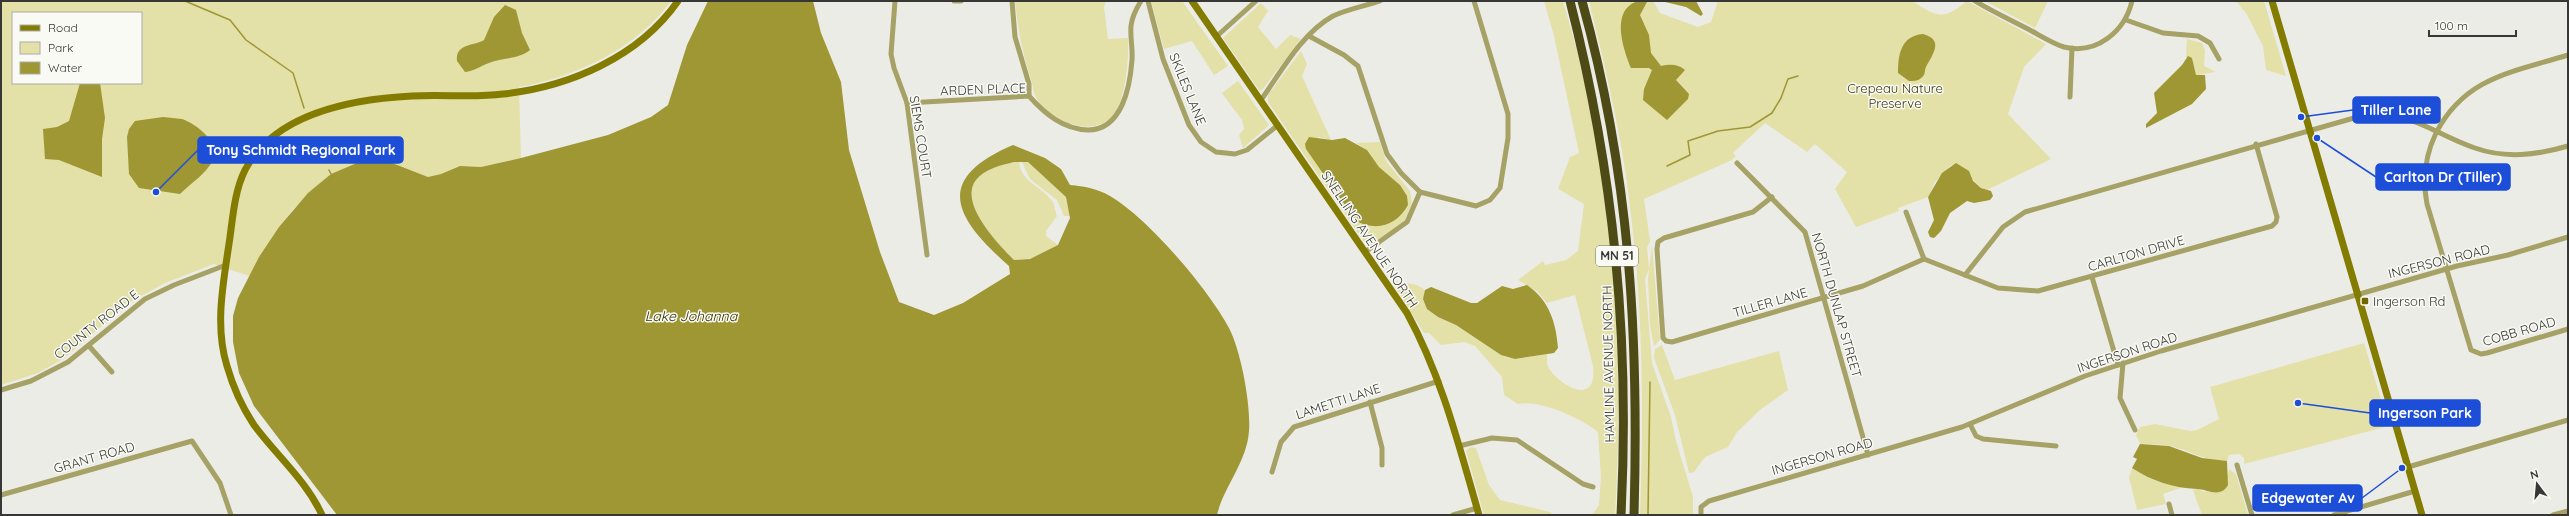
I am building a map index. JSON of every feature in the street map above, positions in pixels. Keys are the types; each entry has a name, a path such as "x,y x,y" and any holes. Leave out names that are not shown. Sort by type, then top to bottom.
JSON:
{"highway":[{"name":"HAMLINE AVENUE NORTH","path":"1570,1 1598,120 1618,265 1624,370 1621,515"},
{"name":"HAMLINE AVENUE NORTH","path":"1582,1 1607,107 1626,220 1636,349 1634,515"}],"street":[{"path":"322,515 302,482 255,426 235,389 220,338 220,323 226,265 234,206 245,170 269,139 290,124 316,114 376,100 412,96 502,95 560,82 605,63 638,43 662,22 678,1"},
{"name":"SIEMS COURT","path":"894,1 891,54 894,68 907,104 927,255"},
{"path":"954,1 961,1"},
{"path":"1012,1 1015,37 1029,84 1029,96"},
{"name":"ARDEN PLACE","path":"907,104 1029,96 1043,111 1064,125 1075,129 1092,129 1112,122 1118,114 1129,77 1132,60 1131,26 1133,16 1141,1"},
{"name":"SKILES LANE","path":"1148,1 1163,59 1189,125 1201,142 1216,152 1235,154 1247,150 1278,124"},
{"name":"SNELLING AVENUE NORTH","path":"1192,1 1407,313 1424,343 1439,381 1478,512"},
{"path":"1216,36 1256,1"},
{"path":"1261,100 1309,36 1332,17 1380,1"},
{"path":"1309,36 1344,55 1358,66 1388,154 1401,173 1420,192 1476,206 1490,200 1500,188 1508,138 1508,114 1474,1"},
{"path":"1975,1 2050,40 2072,48 2100,43 2121,27 2126,20 2132,1"},
{"path":"2272,1 2422,515"},
{"path":"2126,20 2163,33 2198,36 2210,43 2219,60"},
{"path":"2070,97 2072,48"},
{"path":"2446,269 2428,204 2424,181 2426,158 2438,131 2451,109 2475,86 2500,75 2568,55"},
{"path":"1965,275 2003,227 2025,212 2256,144 2361,116 2386,114 2411,119 2475,148 2503,154 2540,154 2568,146"},
{"name":"CARLTON DRIVE","path":"1924,260 1998,288 2026,292 2048,289 2092,277 2274,224 2277,217 2256,144"},
{"name":"NORTH DUNLAP STREET","path":"1737,163 1772,196 1805,232 1868,455"},
{"path":"1365,252 1407,222 1420,192"},
{"name":"TILLER LANE","path":"1772,196 1753,212 1664,238 1658,242 1656,249 1663,333 1666,341 1672,342 1883,279 1924,260"},
{"path":"1906,212 1924,260"},
{"name":"INGERSON ROAD","path":"1701,515 1701,507 1709,501 1970,424 2121,364 2358,294 2446,269 2508,255 2568,237"},
{"name":"COUNTY ROAD E","path":"1,390 31,381 55,370 89,346 144,299 168,287 226,265"},
{"name":"COBB ROAD","path":"2446,269 2469,345 2475,352 2487,353 2568,329"},
{"path":"2092,277 2121,364 2120,398 2135,430"},
{"path":"89,346 112,372"},
{"name":"LAMETTI LANE","path":"1272,472 1281,442 1294,427 1439,381"},
{"path":"1370,402 1382,448 1382,466"},
{"path":"2408,467 2568,420"},
{"path":"1970,424 1976,436 1983,439 2056,446"},
{"path":"1459,446 1492,438 1518,440 1583,484 1592,487"},
{"name":"GRANT ROAD","path":"1,495 192,440 220,483 231,515"},
{"path":"2237,465 2252,515"},
{"path":"2334,515 2415,491"},
{"path":"2169,504 2172,515"},
{"path":"2553,515 2568,511"},
{"path":"1453,515 1478,512"}],"green space":[{"path":"1,1 671,1 657,18 641,33 604,58 562,76 519,87 521,158 481,167 460,166 441,174 428,177 387,161 331,174 293,209 267,245 249,276 214,264 165,283 130,302 63,359 38,373 1,385"},
{"path":"1015,1 1106,1 1104,7 1108,39 1128,38 1126,76 1122,97 1115,113 1107,121 1097,125 1074,125 1053,115 1037,99 1023,50"},
{"path":"1151,1 1182,1 1228,66 1214,75 1192,41 1164,49"},
{"path":"1544,1 1563,1 1580,64 1594,127 1604,191 1612,256 1616,321 1618,450 1615,515 1592,515 1599,505 1601,477 1598,432 1581,421 1560,411 1537,404 1518,404 1504,395 1502,377 1475,346 1465,342 1441,345 1429,333 1424,333 1391,280 1421,287 1425,290 1423,300 1438,317 1456,325 1501,355 1515,359 1547,354 1547,364 1550,370 1565,384 1582,390 1588,388 1593,380 1593,366 1575,295 1547,303 1538,292 1518,280 1543,261 1545,265 1566,260 1578,251 1584,204 1558,189 1570,157 1579,153 1554,36"},
{"name":"Crepeau Nature Preserve","path":"1589,1 1653,1 1660,13 1698,27 1711,22 1718,1 1912,1 1928,11 1946,14 1952,12 1967,1 2046,44 2024,67 2008,114 2051,159 1987,190 1977,184 1964,170 1951,165 1935,182 1928,197 1898,208 1899,211 1856,227 1835,189 1847,172 1815,144 1807,152 1765,123 1733,153 1736,156 1732,160 1644,199 1650,241 1647,248 1649,269 1645,279 1652,363 1671,417 1676,441 1693,497 1693,515 1640,515 1642,396 1640,318 1634,239 1626,174 1617,124"},
{"path":"1985,1 2048,1 2035,28"},
{"path":"2236,1 2264,1 2286,76 2266,70 2263,46 2246,13"},
{"path":"1261,3 1268,11 1258,27 1276,49 1290,35 1301,39 1262,90 1259,90 1223,38"},
{"path":"2187,39 2202,43 2205,50 2204,66 2216,72 2196,75 2192,58 2186,58"},
{"path":"1301,51 1307,64 1302,76 1331,140 1319,137 1306,149 1356,221 1400,185 1379,167 1367,150 1356,143 1380,142 1386,161 1410,191 1412,204 1404,221 1370,245 1365,243 1268,102 1268,95"},
{"path":"1238,81 1269,125 1243,148 1239,135 1244,129 1242,120 1222,93"},
{"path":"1019,162 1024,175 1028,180 1043,191 1052,201 1057,216 1046,231 1046,236 1058,245 1037,256 1020,260 1014,260 991,234 976,211 972,200 972,189 979,176 994,168"},
{"path":"1022,162 1028,162 1066,197 1070,216 1064,216 1057,200 1030,179"},
{"path":"1652,246 1660,340 1654,346 1650,325 1648,278"},
{"path":"2364,343 2389,426 2244,464 2244,458 2239,454 2229,455 2227,461 2212,460 2171,446 2140,444 2136,435 2140,427 2155,424 2190,431 2197,430 2219,419 2210,387"},
{"path":"1662,345 1675,380 1779,351 1788,390 1761,409 1737,432 1728,447 1705,457 1694,472 1689,473 1675,415 1654,358 1655,349"},
{"path":"1471,447 1476,448 1489,485 1500,500 1550,512 1553,515 1484,515 1466,451"},
{"path":"2132,468 2154,480 2180,488 2163,494 2166,504 2137,510 2129,477"},
{"path":"2229,469 2236,474 2248,515 2202,515 2193,490 2198,489 2205,492 2228,474"}],"water":[{"name":"Lake Johanna","path":"708,1 813,1 821,33 841,82 849,150 880,252 899,302 934,315 963,303 1010,274 1009,266 976,232 965,216 960,201 962,186 970,172 987,158 1013,145 1045,158 1061,169 1070,185 1101,191 1125,206 1142,221 1159,237 1193,275 1220,312 1229,328 1241,364 1247,393 1249,431 1240,464 1220,504 1217,515 337,515 254,406 239,373 233,342 233,316 238,298 259,257 279,227 308,193 331,174 357,163 387,161 428,177 441,174 460,166 481,167 608,135 651,117 668,105 687,45","holes":["1014,162 1028,162 1066,197 1070,218 1058,245 1030,259 1014,260 999,244 983,223 972,200 972,189 979,176 988,170"]},
{"path":"1638,1 1647,2 1640,15 1649,35 1651,53 1661,66 1674,65 1685,70 1676,80 1689,94 1688,99 1667,120 1643,100 1644,89 1652,70 1649,68 1631,68 1622,40 1621,21 1624,12 1629,6"},
{"path":"1661,1 1696,1 1703,14 1701,16 1686,7"},
{"path":"505,5 516,10 522,33 530,50 516,57 494,61 472,71 465,72 457,61 459,51 466,46 484,40 494,17"},
{"path":"1923,34 1934,40 1935,48 1926,67 1924,76 1914,81 1909,81 1898,73 1900,53 1905,42 1916,35"},
{"path":"2188,56 2192,58 2196,75 2205,75 2206,89 2192,104 2146,128 2146,124 2157,113 2154,93 2182,65"},
{"path":"80,84 100,84 105,118 102,139 102,177 59,160 45,159 43,129 57,127 69,121"},
{"path":"163,117 188,121 206,135 214,147 215,153 210,165 180,194 139,188 129,174 127,137 129,129 135,121"},
{"path":"1309,137 1332,140 1345,138 1367,150 1379,167 1400,185 1407,196 1408,205 1403,212 1392,222 1386,225 1371,226 1356,221 1306,149 1305,144"},
{"path":"1956,163 1969,171 1973,181 1981,188 1991,191 1993,196 1990,200 1974,203 1967,201 1950,213 1941,231 1934,238 1930,237 1928,232 1934,220 1928,197 1942,173"},
{"path":"1527,285 1541,298 1550,312 1558,348 1554,353 1515,359 1501,355 1456,325 1438,317 1427,309 1423,299 1425,290 1431,287 1471,303 1477,303 1502,286 1513,289"},
{"path":"2140,444 2169,446 2202,458 2227,461 2228,485 2221,492 2213,492 2171,485 2147,477 2132,468 2137,459 2133,457"}],"waterway":[{"path":"185,1 230,20 246,40 293,73 304,108"},
{"path":"1667,166 1690,155 1688,141 1718,131 1750,127 1772,113 1781,98 1788,79 1798,76"},
{"path":"329,170 331,174"},
{"path":"1648,515 1650,382"}],"place":[{"name":"Tiller Lane","path":"2301,117"},
{"name":"Carlton Dr (Tiller)","path":"2317,138"},
{"name":"Tony Schmidt Regional Park","path":"156,192"},
{"name":"Ingerson Rd","path":"2365,301"},
{"name":"Ingerson Park","path":"2298,403"},
{"name":"Edgewater Av","path":"2402,468"}]}
